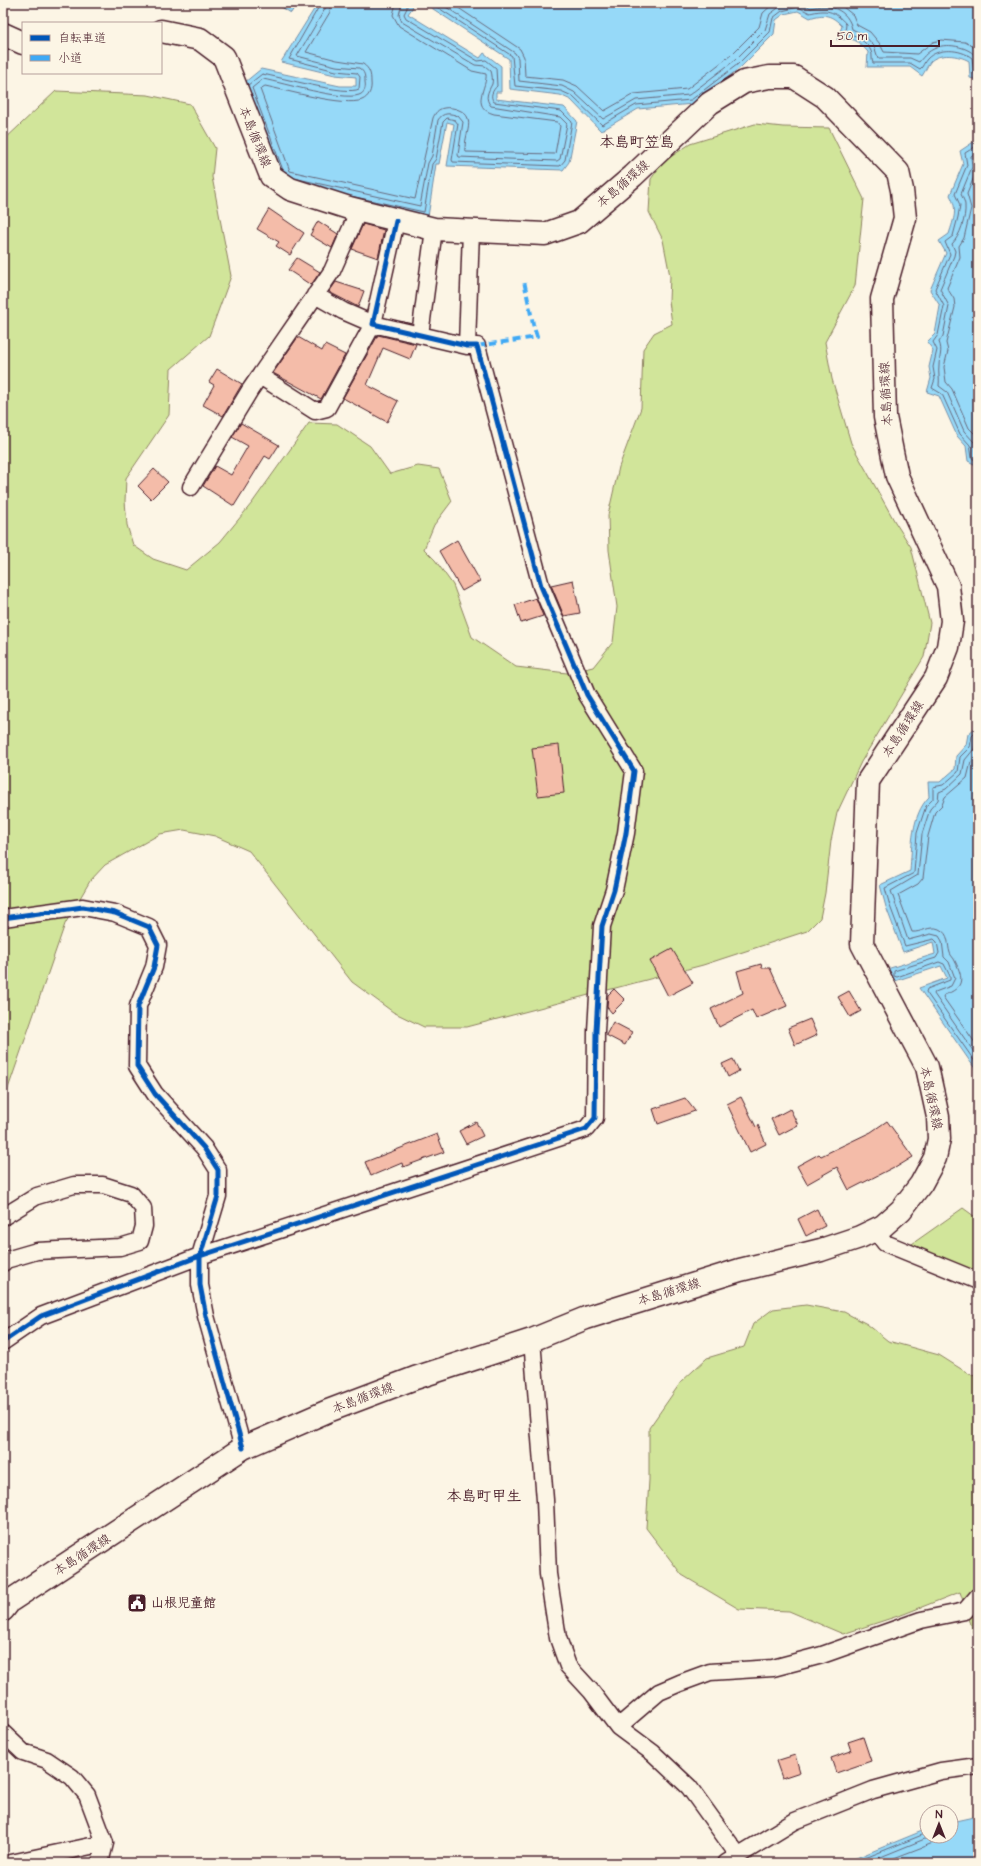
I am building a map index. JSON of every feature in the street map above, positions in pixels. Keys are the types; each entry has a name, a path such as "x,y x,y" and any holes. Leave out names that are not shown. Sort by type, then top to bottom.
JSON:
{"main road":[{"name":"本島循環線","path":"3,1610 10,1601 243,1448 328,1411 415,1378 532,1340 586,1318 740,1270 821,1250 860,1237 883,1226 901,1210 921,1184 934,1158 939,1139 938,1117 927,1067 862,944 868,781 936,678 948,647 952,621 948,586 897,476 885,417 882,299 905,218 902,190 898,172 825,97 794,77 770,77 744,82 710,103 633,176 579,222 545,234 434,229 396,221 290,190 272,176 257,144 224,56 200,39 162,31"},
{"path":"3,34 22,43"}],"street":[{"path":"191,487 260,376 332,271 359,210"},
{"path":"260,376 315,411 327,408 372,324 396,221"},
{"path":"420,335 434,229"},
{"path":"467,346 471,230"},
{"path":"3,1342 42,1316 200,1256 586,1129 595,1118 596,1031 602,926 614,890 626,832 634,771 586,694 541,586 476,346 467,346 372,324 343,311 315,295"},
{"path":"3,918 83,907 115,913 149,927 158,945 154,967 138,1006 137,1066 155,1094 204,1148 218,1170 218,1196 200,1256 200,1285 206,1316 243,1448"},
{"path":"3,1216 37,1196 74,1185 104,1185 131,1194 143,1208 144,1226 140,1241 120,1247 37,1251 6,1260 3,1263"},
{"path":"874,1230 885,1243 978,1281"},
{"path":"532,1340 545,1500 548,1574 558,1638 568,1666 618,1727 653,1753 689,1787 732,1859 795,1821 872,1790 941,1771 978,1766"},
{"path":"618,1727 659,1692 710,1672 773,1668 822,1655 921,1620 965,1611 978,1596"},
{"path":"3,1733 23,1752 47,1760 72,1777 87,1795 105,1843 100,1863"},
{"path":"11,1863 105,1843"}],"green space":[{"path":"56,91 148,95 190,104 215,148 212,177 231,276 209,336 171,369 169,415 126,478 125,501 127,525 133,545 153,559 186,570 220,542 252,503 309,423 337,424 370,446 390,474 418,466 439,469 452,501 434,525 424,549 435,560 453,585 472,637 516,667 567,673 593,667 613,642 617,607 609,550 608,515 619,467 641,408 643,349 654,333 672,324 669,301 670,276 663,240 649,212 651,179 663,162 690,144 755,124 783,127 829,128 864,199 855,286 825,342 832,379 851,443 895,522 911,547 930,623 924,657 861,762 837,813 831,841 825,893 820,918 807,931 703,965 467,1027 424,1027 393,1012 352,982 249,851 215,836 184,830 160,834 105,865 90,881 65,924 3,1103 3,141"},
{"path":"963,1208 978,1219 978,1275 909,1246"},
{"path":"806,1305 844,1312 867,1324 888,1341 939,1355 969,1374 978,1377 978,1645 960,1592 904,1614 843,1634 789,1611 739,1609 682,1575 646,1528 649,1480 649,1428 681,1382 707,1358 744,1347 753,1324 773,1309"}],"water":[{"path":"275,3 297,3 291,13"},
{"path":"318,3 409,3 413,7 408,14 480,58 484,53 501,66 501,92 496,92 496,99 564,107 577,121 569,162 563,170 447,166 454,124 447,122 439,164 436,164 428,217 279,184 239,87 261,69 340,86 356,86 356,77 335,75 281,62"},
{"path":"424,3 978,3 978,80 970,78 969,61 955,56 944,56 934,59 930,62 922,76 910,67 867,67 868,52 858,42 851,39 837,40 842,26 835,19 824,15 810,18 798,11 784,14 776,20 774,34 741,67 693,104 638,109 601,131 571,100 560,95 510,89 509,59"},
{"path":"978,139 978,466 968,461 966,446 957,436 939,396 927,392 931,378 929,367 933,350 927,342 935,334 940,306 930,290 946,253 939,241 949,234 954,219 955,210 950,195 963,164 960,151"},
{"path":"978,716 978,1073 919,988 947,978 941,966 892,982 887,969 935,954 933,942 903,952 886,907 880,885 910,871 912,842 916,822 923,804 929,797 928,782 940,782 955,769 956,756 966,745 968,734 976,727 976,718"},
{"path":"978,1816 978,1863 844,1863 919,1832 919,1844 959,1844 959,1820"}],"building":[{"path":"269,209 304,233 290,255 276,246 279,242 257,229"},
{"path":"318,221 338,234 332,248 310,235"},
{"path":"363,224 384,230 378,258 352,249"},
{"path":"297,258 320,272 311,285 288,270"},
{"path":"336,282 364,291 358,307 329,292"},
{"path":"378,335 416,344 410,359 383,348 367,385 398,401 387,422 343,398"},
{"path":"298,337 322,351 325,345 345,355 321,399 273,373"},
{"path":"217,369 242,384 223,416 203,405 214,385 209,382"},
{"path":"241,423 279,445 270,459 265,456 234,506 203,486 215,466 231,475 248,446 232,437"},
{"path":"154,469 168,482 151,499 138,486"},
{"path":"457,540 480,581 462,591 439,551"},
{"path":"573,580 580,613 564,616 551,585"},
{"path":"536,598 543,616 521,623 515,605"},
{"path":"559,745 564,793 538,796 532,748"},
{"path":"672,949 693,983 668,996 650,961"},
{"path":"761,964 762,968 770,968 787,1006 756,1019 752,1010 719,1027 711,1009 743,993 737,971"},
{"path":"614,989 625,1000 612,1013 607,1007 608,995"},
{"path":"849,991 861,1011 850,1017 838,997"},
{"path":"810,1019 817,1035 795,1045 788,1028"},
{"path":"613,1022 632,1032 625,1045 606,1035"},
{"path":"733,1059 739,1071 728,1077 722,1064"},
{"path":"741,1097 756,1127 758,1125 766,1144 750,1152 727,1104"},
{"path":"685,1098 695,1111 658,1124 653,1109"},
{"path":"790,1109 798,1125 779,1135 771,1119"},
{"path":"887,1121 913,1157 895,1168 894,1167 849,1190 837,1167 807,1184 797,1166 819,1154 821,1156 871,1132"},
{"path":"476,1122 483,1136 466,1144 459,1131"},
{"path":"437,1134 444,1152 403,1167 402,1163 371,1176 365,1162"},
{"path":"817,1209 825,1226 806,1236 798,1219"},
{"path":"863,1737 871,1761 836,1773 831,1758 851,1751 848,1742"},
{"path":"795,1755 800,1772 782,1778 776,1761"}],"marked path":[{"path":"477,346 537,337 524,281"}],"cycle path":[{"path":"3,1342 41,1316 200,1256 586,1129 595,1118 596,1031 602,926 614,890 626,833 634,771 587,695 541,586 477,346 467,346 373,324 396,221"},
{"path":"3,918 83,907 115,913 149,927 158,945 154,967 138,1006 137,1066 155,1094 204,1148 218,1170 218,1196 200,1256 200,1285 206,1316 243,1448"}],"place":[{"name":"山根児童館","path":"137,1603"}],"district":[{"name":"本島町笠島","path":"637,142"},
{"name":"本島町甲生","path":"484,1496"}]}
